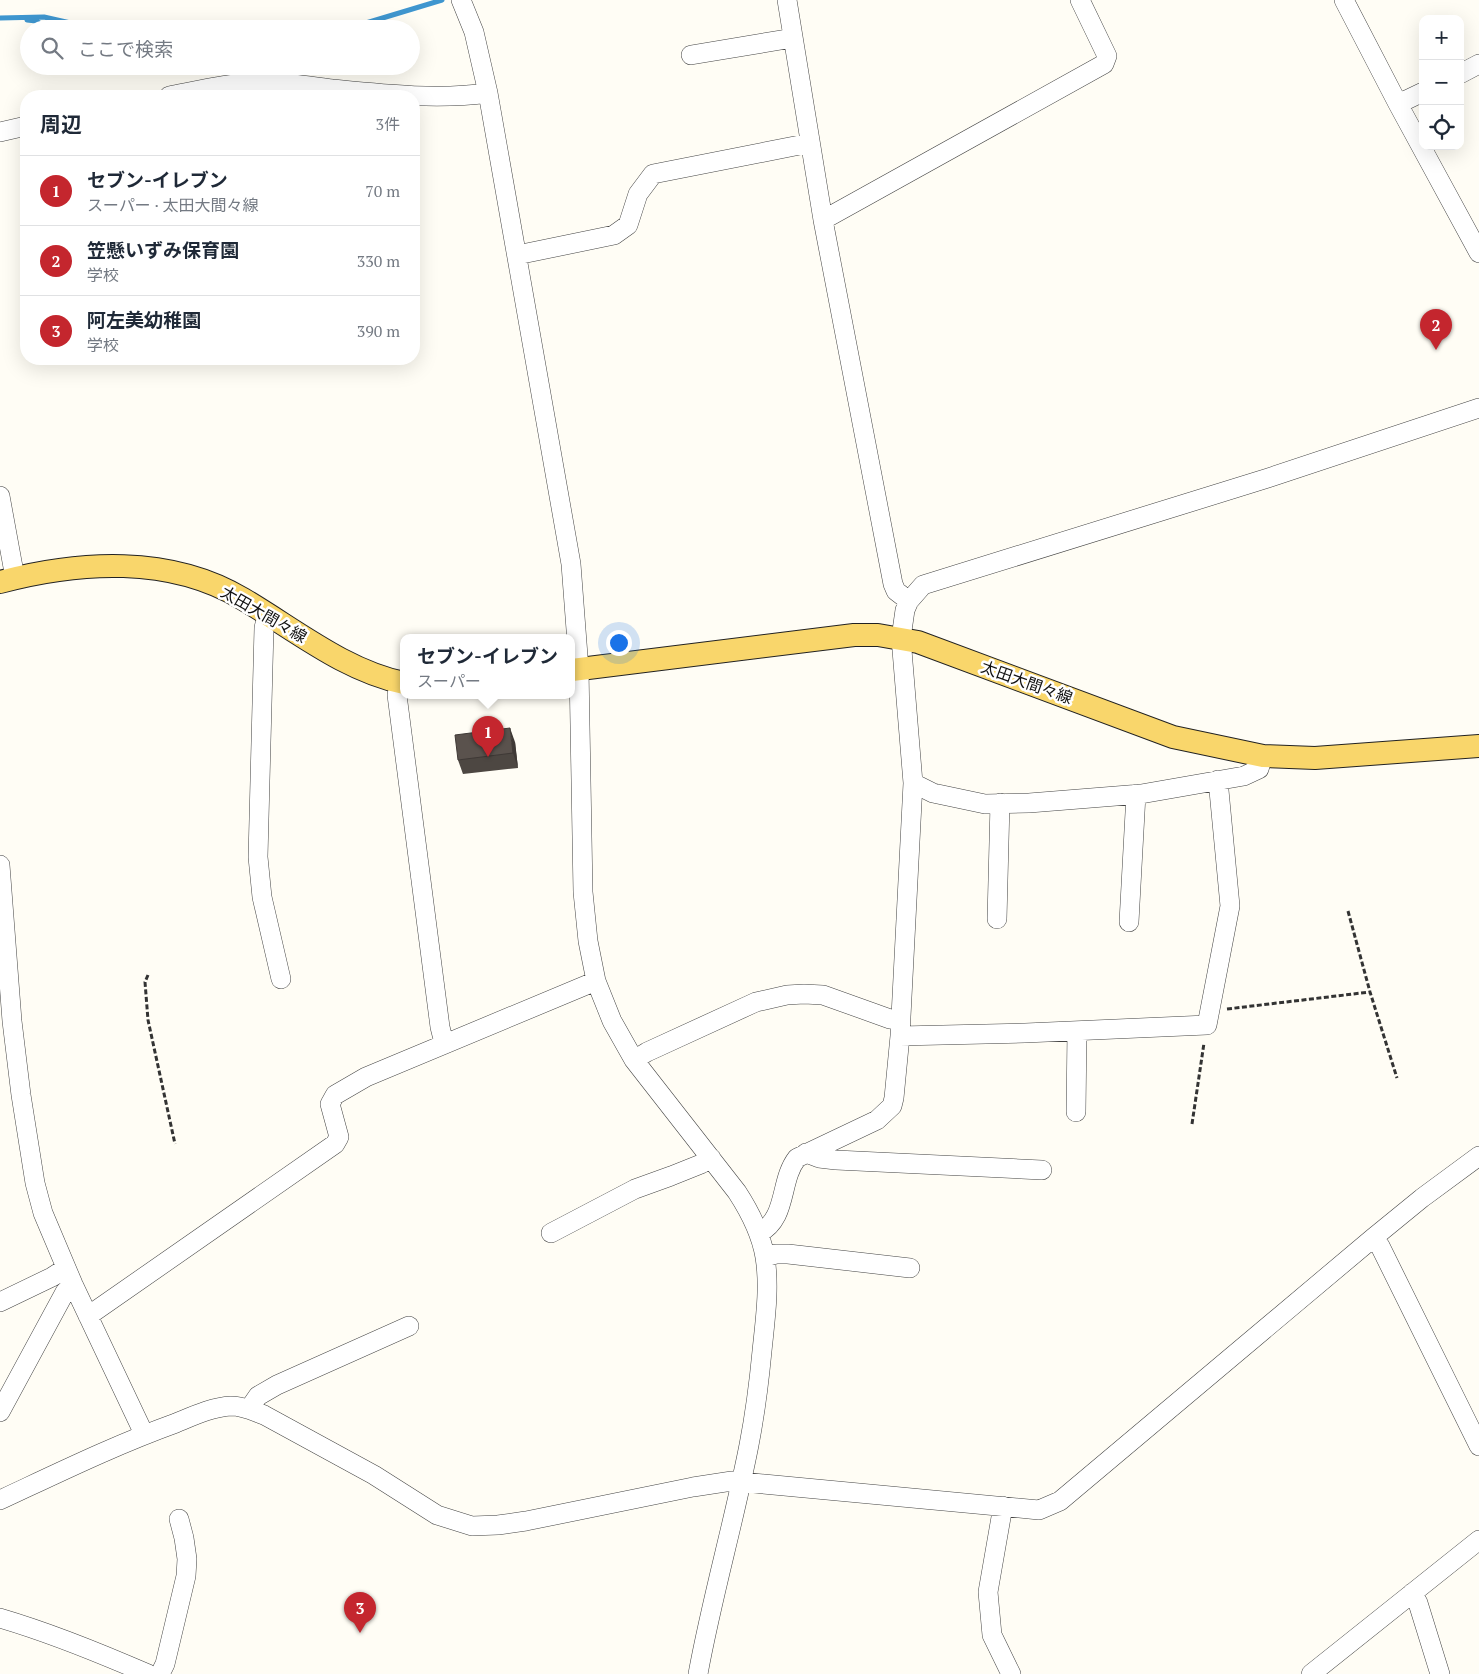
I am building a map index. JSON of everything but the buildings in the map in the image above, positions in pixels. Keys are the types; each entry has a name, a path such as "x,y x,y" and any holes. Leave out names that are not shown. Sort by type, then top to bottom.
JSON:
{"main road":[{"name":"太田大間々線","path":"7,580 61,569 119,566 169,571 215,585 243,598 268,615 348,662 378,675 400,681"},
{"name":"太田大間々線","path":"575,670 854,635 878,635 918,642 1173,737 1262,756 1315,758 1479,746"}],"street":[{"path":"462,0 474,32 488,93 517,255 571,564 574,634"},
{"path":"786,0 823,220 893,584 896,591 909,601"},
{"path":"823,220 1104,64 1107,56 1080,0"},
{"path":"1344,0 1479,253"},
{"path":"691,55 793,38"},
{"path":"1464,72 1479,64"},
{"path":"197,90 216,86 262,82 347,90"},
{"path":"420,94 488,93"},
{"path":"1398,104 1419,94"},
{"path":"0,132 20,127"},
{"path":"517,255 614,235 628,226 638,194 653,174 810,144"},
{"path":"759,1233 768,1228 776,1219 791,1166 797,1158 877,1120 892,1106 896,1088 900,1028 913,783 901,638 903,621 909,601 923,585 1258,481 1479,408"},
{"path":"0,496 7,580"},
{"path":"268,615 264,628 258,858 262,897 281,979"},
{"path":"575,670 584,892 588,941 596,981 612,1020 634,1060 737,1192 750,1212 759,1233 765,1257 767,1294 759,1378 750,1442 698,1674"},
{"path":"400,688 397,696 428,940 444,1043"},
{"path":"913,783 933,793 985,804 1029,803 1136,794 1244,776 1259,769 1262,756"},
{"path":"634,1060 647,1052 756,1002 787,995 823,994 890,1019 900,1028 1077,1031 1208,1019 1230,906 1218,780"},
{"path":"1129,922 1136,794"},
{"path":"997,919 1000,803"},
{"path":"0,864 7,1040 20,1095 35,1183 43,1213 70,1276 144,1434"},
{"path":"88,1316 336,1144 340,1137 330,1104 335,1095 366,1077 596,981"},
{"path":"1076,1112 1077,1031"},
{"path":"806,1153 819,1158 836,1160 1042,1170"},
{"path":"0,1500 144,1434 222,1407 231,1406 249,1409 264,1415 374,1475 437,1515 472,1526 498,1526 718,1482 741,1481 1038,1510 1060,1501 1373,1238 1422,1198 1479,1156"},
{"path":"551,1233 634,1189 701,1164 711,1158"},
{"path":"1373,1238 1380,1246 1479,1446"},
{"path":"765,1257 776,1254 788,1254 910,1268"},
{"path":"0,1302 52,1277 70,1276"},
{"path":"0,1412 65,1292 70,1276"},
{"path":"249,1409 258,1396 277,1385 409,1326"},
{"path":"1003,1506 988,1592 992,1635 1011,1674"},
{"path":"160,1674 165,1664 186,1576 187,1559 184,1538 178,1519"},
{"path":"1312,1674 1479,1540"},
{"path":"1412,1593 1418,1603 1440,1674"},
{"path":"0,1618 92,1650 148,1674"}],"path":[{"path":"1348,911 1370,992 1397,1078"},
{"path":"148,975 145,982 148,1020 175,1144"},
{"path":"1192,1124 1208,1019 1240,1007 1370,992"}],"waterway":[{"path":"376,20 442,0"},
{"path":"0,18 44,17 57,20"}],"place":[{"name":"笠懸いずみ保育園","path":"1436,350"},
{"name":"セブン-イレブン","path":"488,757"},
{"name":"阿左美幼稚園","path":"360,1633"}]}
